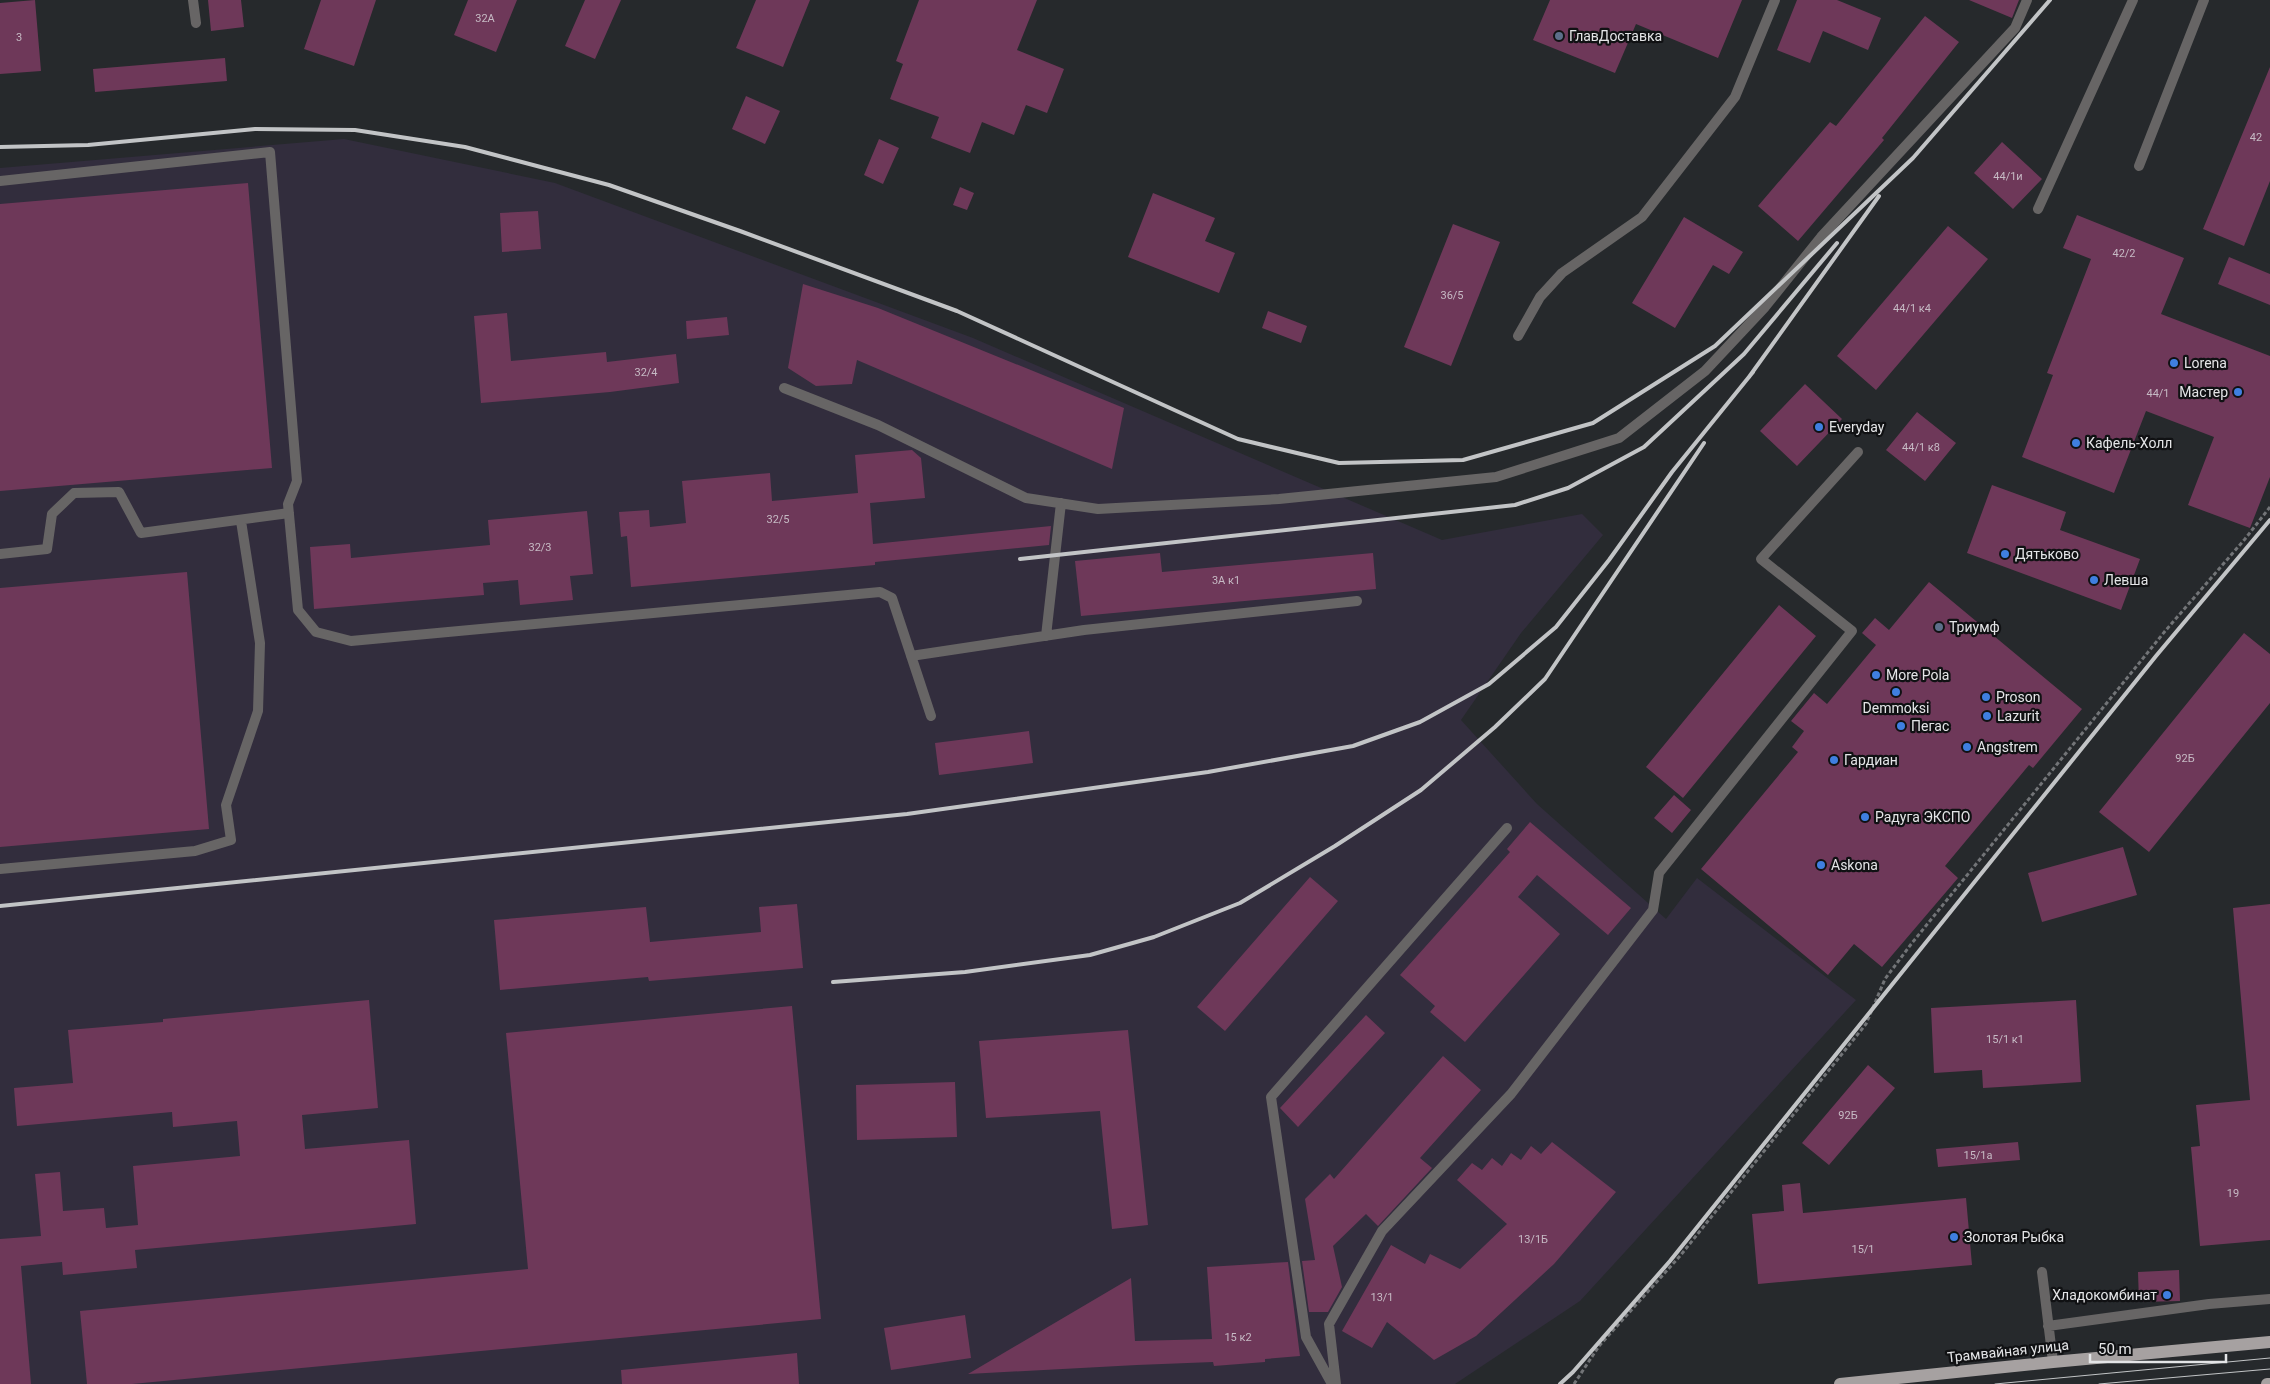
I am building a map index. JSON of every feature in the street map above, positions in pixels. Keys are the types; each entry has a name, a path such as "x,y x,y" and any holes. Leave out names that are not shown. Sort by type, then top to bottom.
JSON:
{"main road":[{"name":"Трамвайная улица","path":"1840,1384 2270,1342"}],"lane":[{"path":"193,0 196,23"},
{"path":"1518,336 1540,297 1562,273 1642,217 1735,97 1775,0"},
{"path":"784,388 878,425 1026,498 1098,509 1270,499 1496,477 1619,438 1705,371 1758,314 1821,237 2015,28 2027,0"},
{"path":"2038,209 2133,0"},
{"path":"2139,166 2204,0"},
{"path":"0,181 270,152 297,481 288,504 298,610 316,632 351,641 880,592 892,598 931,716"},
{"path":"1336,1384 1329,1324 1382,1230 1511,1094 1653,910 1658,873 1852,631 1761,559 1858,452"},
{"path":"0,554 47,549 52,514 74,493 119,492 141,533 289,513"},
{"path":"1046,636 1061,503"},
{"path":"0,869 196,851 231,840 226,805 258,711 260,643 241,521"},
{"path":"911,656 1084,630 1356,601"},
{"path":"1332,1384 1306,1337 1271,1097 1507,828"},
{"path":"2042,1272 2053,1362"},
{"path":"2048,1326 2209,1304 2270,1299"}],"path":[{"path":"1574,1384 1599,1346 1680,1256 1866,1024 1885,979 1912,943 2166,630 2245,539 2270,506"}],"shaded area":[{"path":"344,139 555,183 973,338 1442,540 1582,514 1603,535 1521,633 1461,720 1537,804 1666,919 1697,878 1856,1000 1580,1301 1455,1384 0,1384 0,168"}],"building":[{"path":"35,0 41,71 0,74 0,3"},
{"path":"208,0 241,0 244,27 211,31"},
{"path":"321,0 376,0 354,66 304,49"},
{"path":"468,0 517,0 496,52 454,35"},
{"path":"585,0 621,0 595,59 565,46"},
{"path":"756,0 810,0 783,67 736,48"},
{"path":"919,0 1037,0 1017,50 1064,69 1047,113 1026,105 1014,135 982,122 970,153 931,138 939,117 890,99 903,64 896,61"},
{"path":"1550,0 1742,0 1718,58 1636,24 1615,73 1533,40"},
{"path":"1797,0 1837,0 1881,18 1868,50 1823,31 1810,63 1777,50"},
{"path":"1969,0 2019,0 2012,18"},
{"path":"1925,16 1959,42 1882,138 1884,140 1798,241 1758,206 1830,122 1836,126"},
{"path":"225,58 227,81 95,92 93,69"},
{"path":"2270,67 2270,181 2244,246 2203,229"},
{"path":"746,96 780,111 765,144 732,129"},
{"path":"879,139 899,148 883,184 864,175"},
{"path":"2002,142 2042,179 2013,209 1974,173"},
{"path":"248,183 272,468 0,491 0,204"},
{"path":"960,187 974,193 967,210 953,205"},
{"path":"1153,193 1215,218 1205,241 1235,253 1219,293 1128,257"},
{"path":"538,211 541,249 502,252 500,213"},
{"path":"2077,215 2184,258 2161,314 2270,356 2270,477 2250,528 2188,505 2214,437 2146,411 2114,493 2022,457 2053,375 2047,373 2091,259 2063,248"},
{"path":"1684,217 1743,252 1729,274 1713,265 1675,328 1632,303"},
{"path":"1453,224 1500,242 1451,366 1404,347"},
{"path":"1948,226 1988,259 1876,390 1837,356"},
{"path":"2229,257 2270,274 2270,305 2218,284"},
{"path":"803,284 878,308 1124,408 1112,469 857,360 852,384 816,386 788,368"},
{"path":"1268,311 1307,326 1301,343 1262,328"},
{"path":"507,313 511,361 606,352 607,362 676,354 679,383 610,392 481,403 474,316"},
{"path":"727,317 729,335 687,339 686,321"},
{"path":"1805,384 1842,419 1797,466 1760,431"},
{"path":"1917,412 1956,443 1925,481 1886,450"},
{"path":"912,450 921,458 925,498 870,503 873,544 1051,526 1049,545 875,562 875,565 631,587 627,536 621,537 619,512 649,510 650,527 686,523 682,481 770,473 772,501 858,493 855,455"},
{"path":"1992,485 2066,512 2060,530 2140,559 2121,610 1967,553"},
{"path":"587,511 593,574 570,576 573,600 520,605 518,580 483,583 484,595 314,609 310,547 350,544 351,558 490,545 488,520"},
{"path":"1160,553 1162,572 1373,553 1376,589 1081,616 1075,561"},
{"path":"187,572 209,829 0,847 0,588"},
{"name":"Радуга ЭКСПО","path":"1929,582 2082,709 2033,768 2029,765 1945,866 1958,878 1882,967 1854,944 1828,975 1701,869 1798,752 1792,747 1804,731 1791,721 1814,693 1827,704 1876,645 1862,633 1875,618 1889,630"},
{"path":"1779,605 1816,636 1683,798 1646,767"},
{"path":"2244,633 2270,654 2270,703 2149,852 2099,812"},
{"path":"1029,731 1033,763 939,775 935,743"},
{"path":"1674,795 1691,810 1672,833 1654,818"},
{"path":"1530,822 1631,908 1608,935 1537,875 1518,897 1560,934 1465,1042 1430,1012 1435,1006 1400,975 1510,852 1507,849"},
{"path":"2123,847 2137,895 2042,922 2028,873"},
{"path":"1310,877 1338,901 1225,1031 1197,1007"},
{"path":"797,904 803,968 649,981 648,977 500,990 494,920 646,907 650,942 761,932 759,907"},
{"path":"2270,904 2270,1240 2200,1246 2191,1147 2200,1146 2196,1105 2250,1100 2233,908"},
{"path":"369,1000 378,1108 302,1115 305,1149 409,1140 416,1224 135,1250 137,1268 63,1275 62,1262 21,1266 31,1384 0,1384 0,1239 41,1236 35,1174 60,1172 63,1211 104,1208 106,1228 138,1225 133,1166 240,1156 237,1121 173,1127 172,1112 17,1126 14,1088 73,1083 68,1030 163,1022 163,1019"},
{"path":"2076,1000 2081,1082 1983,1088 1982,1070 1934,1073 1931,1008"},
{"path":"792,1006 821,1319 132,1384 87,1384 80,1311 528,1269 506,1033"},
{"path":"1366,1015 1385,1033 1298,1127 1280,1108"},
{"path":"1128,1030 1148,1225 1112,1229 1100,1111 986,1118 979,1041"},
{"path":"1443,1056 1481,1090 1420,1158 1432,1168 1378,1226 1366,1214 1333,1246 1342,1287 1328,1312 1309,1312 1302,1261 1315,1260 1305,1199 1330,1174 1334,1179"},
{"path":"1868,1065 1895,1088 1829,1165 1802,1143"},
{"path":"955,1082 957,1137 857,1140 856,1085"},
{"path":"1552,1142 1616,1192 1554,1264 1476,1336 1434,1360 1387,1322 1372,1348 1342,1331 1391,1245 1425,1264 1430,1254 1460,1269 1507,1224 1457,1180 1472,1163 1482,1170 1492,1158 1502,1166 1511,1153 1521,1160 1531,1146 1541,1154"},
{"path":"2018,1142 2020,1160 1938,1167 1936,1149"},
{"path":"1800,1183 1803,1213 1966,1198 1972,1265 1758,1284 1752,1214 1784,1211 1782,1185"},
{"path":"1288,1262 1300,1356 1265,1359 1265,1362 1214,1366 1213,1362 968,1374 1131,1278 1135,1341 1212,1339 1207,1267"},
{"path":"2179,1270 2180,1301 2139,1302 2138,1272"},
{"path":"965,1315 971,1358 891,1370 884,1328"},
{"path":"797,1353 799,1384 622,1384 621,1370"}],"tram line":[{"path":"1995,1384 2270,1358"},
{"path":"2099,1384 2270,1369"}],"railway":[{"path":"0,147 88,145 255,129 355,130 465,147 609,185 957,311 1238,439 1339,463 1463,460 1593,423 1715,346 1913,158 2050,0"},
{"path":"1749,377 1879,196"},
{"path":"1020,559 1515,505 1568,488 1644,447 1744,354 1837,243"},
{"path":"0,906 907,814 1208,772 1353,746 1420,722 1489,684 1556,627 1609,560 1672,472 1753,372"},
{"path":"833,982 965,972 1090,955 1154,937 1240,903 1335,846 1421,790 1495,727 1545,679 1704,443"},
{"path":"1560,1384 1573,1372 1670,1261 2156,656 2270,520"}],"place":[{"name":"ГлавДоставка","path":"1559,36"},
{"name":"Lorena","path":"2174,363"},
{"name":"Мастер","path":"2238,392"},
{"name":"Everyday","path":"1819,427"},
{"name":"Кафель-Холл","path":"2076,443"},
{"name":"Дятьково","path":"2005,554"},
{"name":"Левша","path":"2094,580"},
{"name":"Триумф","path":"1939,627"},
{"name":"More Pola","path":"1876,675"},
{"name":"Demmoksi","path":"1896,692"},
{"name":"Proson","path":"1986,697"},
{"name":"Lazurit","path":"1987,716"},
{"name":"Пегас","path":"1901,726"},
{"name":"Angstrem","path":"1967,747"},
{"name":"Гардиан","path":"1834,760"},
{"name":"Радуга ЭКСПО","path":"1865,817"},
{"name":"Askona","path":"1821,865"},
{"name":"Золотая Рыбка","path":"1954,1237"},
{"name":"Хладокомбинат","path":"2167,1295"}]}
